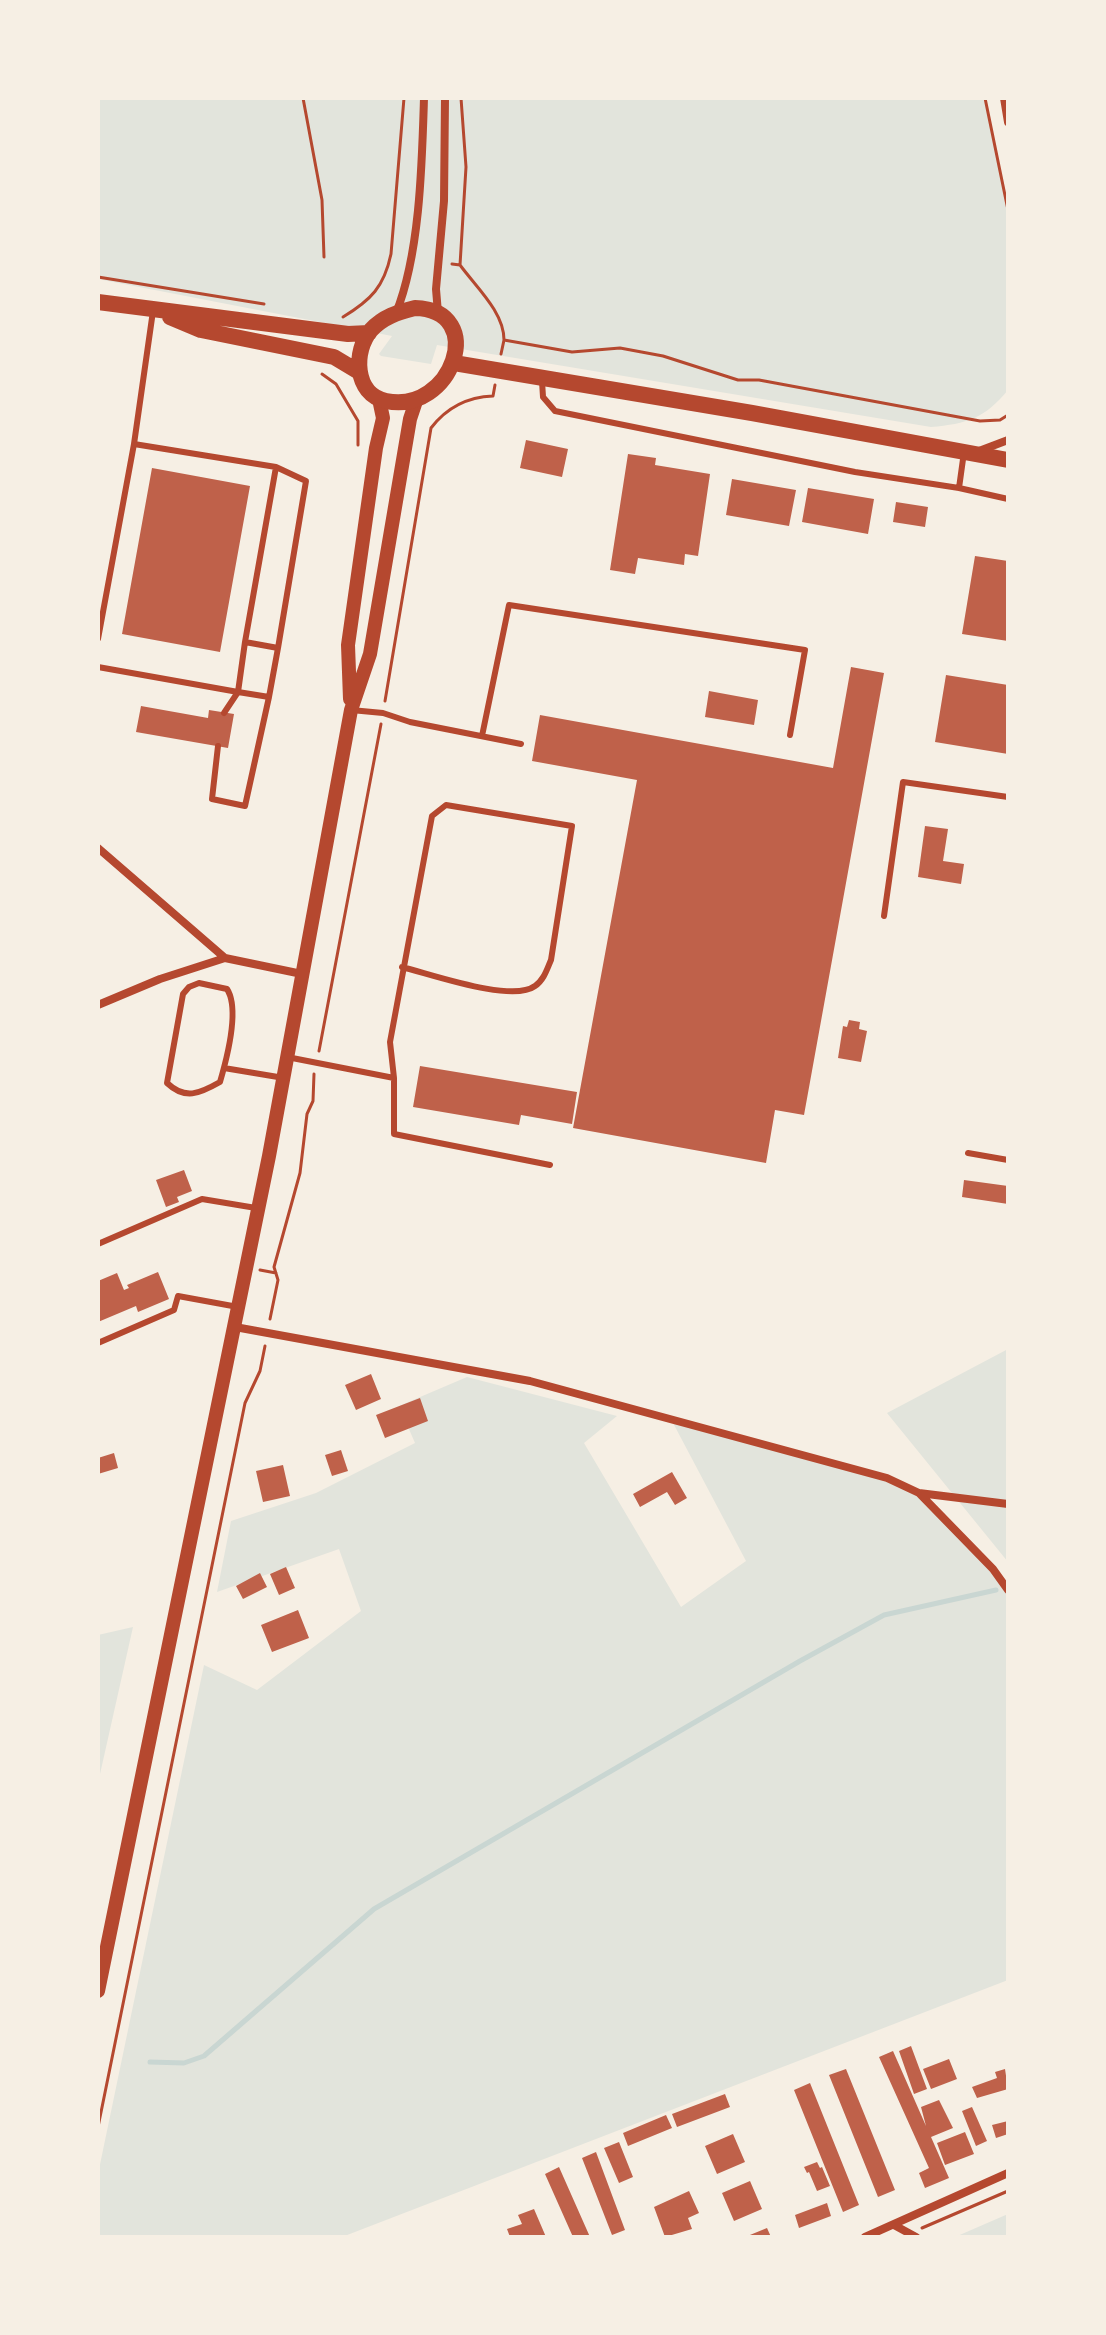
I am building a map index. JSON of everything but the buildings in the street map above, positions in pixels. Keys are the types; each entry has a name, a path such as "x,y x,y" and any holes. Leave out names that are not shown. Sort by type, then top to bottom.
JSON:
{"main road":[{"path":"98,302 348,334 369,333"},
{"path":"153,311 201,330 334,357 359,372 371,393 379,399 395,403 416,401 443,380 454,363 456,340 450,325 438,313 415,308 396,313 378,323 369,333 363,343 359,372"},
{"path":"454,363 1008,460"}],"street":[{"path":"396,313 405,290 411,257 422,152 424,98"},
{"path":"438,313 436,289 444,201 445,98"},
{"path":"1004,98 1008,122"},
{"path":"351,710 348,645 383,418 379,399"},
{"path":"98,1991 235,1327 351,710 370,654 410,419 416,401"},
{"path":"970,452 1008,440"},
{"path":"98,848 225,958 302,974"},
{"path":"98,1005 160,979 225,958"},
{"path":"235,1327 530,1381 887,1478 919,1493 1008,1504"},
{"path":"919,1493 993,1569 1008,1590"},
{"path":"865,2237 1008,2173"},
{"path":"894,2225 913,2235"}],"lane":[{"path":"98,639 134,444 153,311"},
{"path":"541,378 543,397 555,411 855,472 1008,499"},
{"path":"134,444 276,467 306,481 269,697 245,806 212,799 218,746"},
{"path":"959,488 970,452"},
{"path":"224,713 238,692 276,467"},
{"path":"482,736 509,605 805,650 790,735"},
{"path":"245,642 278,648"},
{"path":"98,667 269,697"},
{"path":"351,710 383,713 410,722 521,744"},
{"path":"884,916 903,782 1008,797"},
{"path":"402,967 506,993 535,987 551,960 572,826 446,805 432,816 402,967 390,1042 394,1078 394,1134 550,1165"},
{"path":"199,983 227,989 232,997 233,1012 224,1068 220,1082 190,1094 176,1092 167,1083 183,994 199,983"},
{"path":"287,1057 394,1078"},
{"path":"224,1068 284,1078"},
{"path":"968,1153 1008,1160"},
{"path":"98,1244 202,1199 258,1208"},
{"path":"98,1343 174,1310 178,1296 238,1307"}],"path":[{"path":"303,98 322,200 324,257"},
{"path":"343,317 370,298 386,277 391,254 404,98"},
{"path":"98,2127 245,1403 260,1371 278,1280 274,1267 300,1173 307,1114 313,1101 313,1083 383,713 431,428 440,417 472,397 493,396 504,340 504,329 498,315 460,265 466,167 461,98"},
{"path":"985,98 1008,210"},
{"path":"438,261 460,265"},
{"path":"98,277 270,305"},
{"path":"504,340 572,352 620,348 663,356 738,380 759,380 980,421 1000,420 1008,415"},
{"path":"318,372 336,384 358,421 358,445"},
{"path":"913,2235 1008,2191"}],"shaded area":[{"path":"98,98 984,98 1008,202 1008,390 974,418 931,427 437,345 431,364 381,356 379,354 392,336 98,279"},
{"path":"1008,1349 1008,1562 887,1413"},
{"path":"467,1377 617,1416 584,1443 681,1607 746,1561 672,1421 887,1478 919,1493 1008,1590 1008,1980 342,2237 98,2237 98,2174 204,1665 257,1690 361,1611 339,1549 217,1592 231,1521 316,1493 415,1443 399,1406"},
{"path":"133,1627 98,1783 98,1635"},
{"path":"1008,2214 1008,2237 955,2237"}],"waterway":[{"path":"150,2062 184,2063 204,2056 374,1909 800,1661 884,1615 996,1590"}]}
